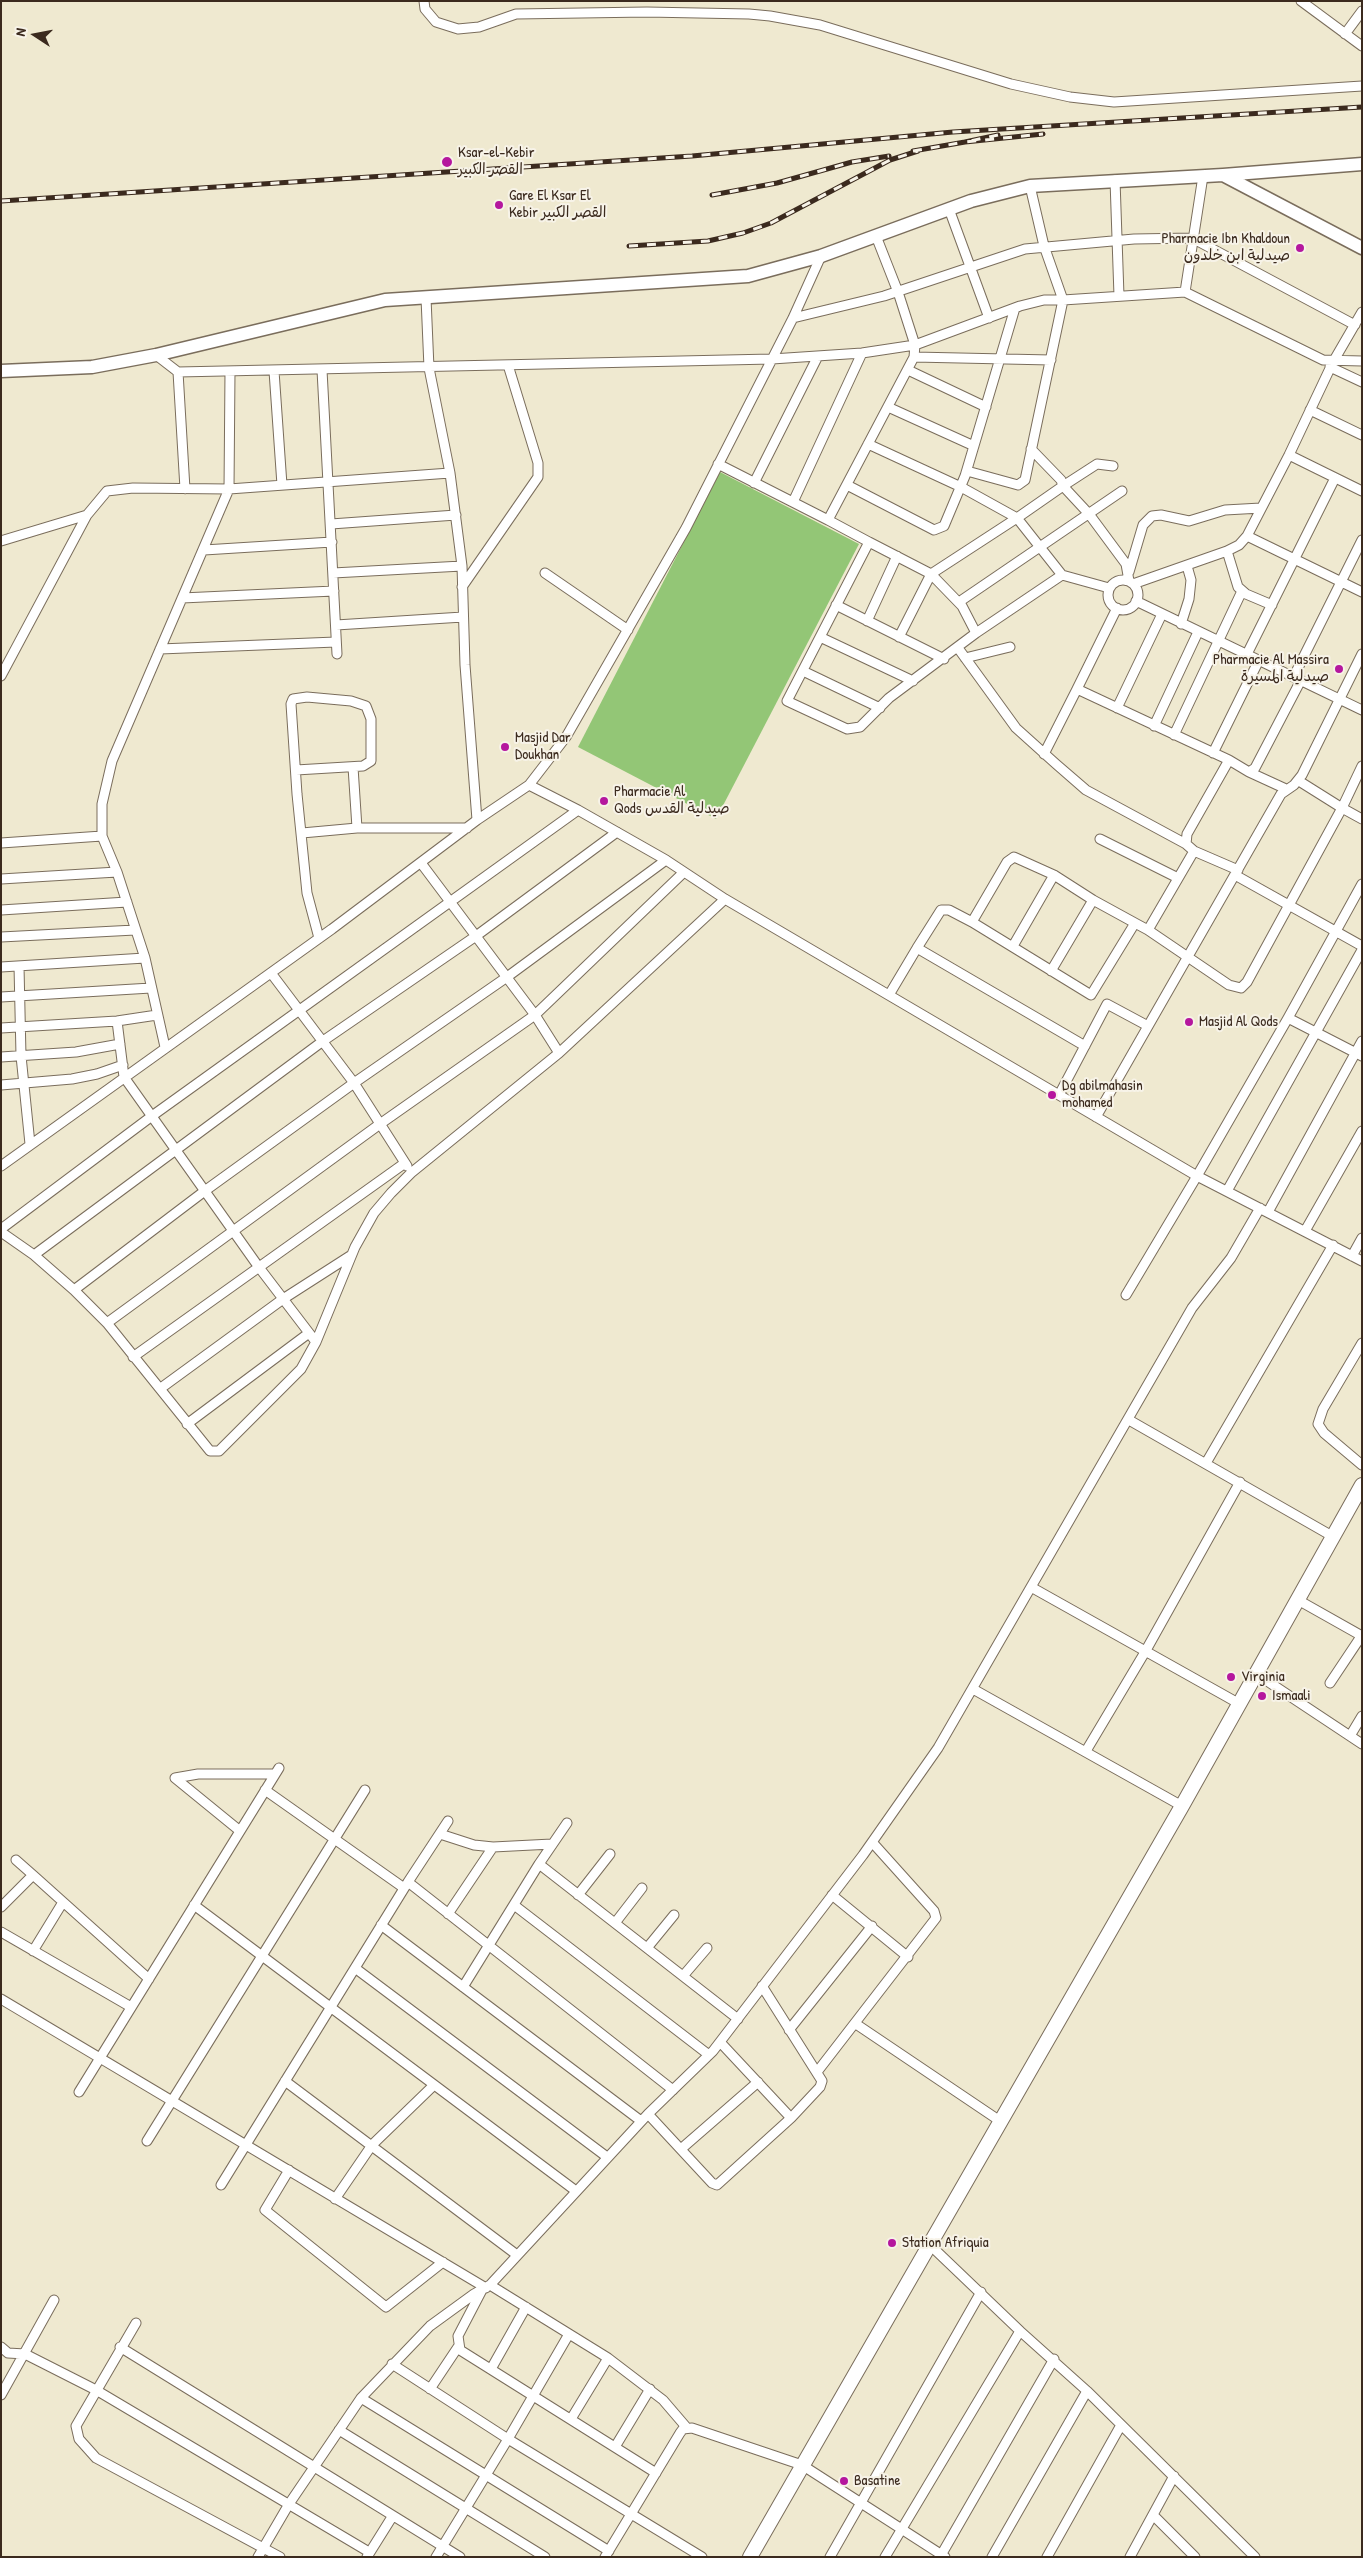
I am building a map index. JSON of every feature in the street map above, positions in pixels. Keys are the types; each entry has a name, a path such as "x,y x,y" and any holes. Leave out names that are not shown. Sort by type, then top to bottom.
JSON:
{"highway":[{"path":"750,2557 1182,1806 1332,1536 1360,1494"}],"main road":[{"path":"1,371 92,367 156,355 385,300 724,280 773,271 821,256 971,201 1030,186 1223,175 1362,164"},
{"path":"1223,175 1362,248"}],"street":[{"path":"424,1 425,9 436,22 458,29 479,27 516,14 647,12 768,16 820,25 1011,84 1070,97 1114,102 1362,86"},
{"path":"1300,1 1362,46"},
{"path":"1345,34 1362,11"},
{"path":"1185,292 1203,176"},
{"path":"1115,180 1119,296"},
{"path":"967,471 1012,484 1022,483 1027,475 1063,300 1044,246 1030,186"},
{"path":"949,209 989,318"},
{"path":"828,520 914,357 915,345 898,292 876,236"},
{"path":"793,318 898,292 1025,249 1118,241 1192,238 1355,325"},
{"path":"1,1166 319,938 477,820 529,785 566,737 686,528 793,318 821,256"},
{"path":"156,355 178,372 230,372 772,359 862,354 915,345 1015,308 1044,300 1185,292 1362,382"},
{"path":"426,298 429,368 450,473 462,566 468,714 477,820"},
{"path":"847,485 936,530 944,526 967,471 998,360 1015,308"},
{"path":"1109,588 1120,580 1187,566 1239,545 1247,536 1289,455 1331,365 1362,312"},
{"path":"792,502 862,354"},
{"path":"754,483 818,356"},
{"path":"914,357 1051,360"},
{"path":"1331,365 1362,360"},
{"path":"462,587 538,477 538,463 508,366"},
{"path":"322,370 337,654"},
{"path":"908,370 986,407"},
{"path":"274,371 282,485"},
{"path":"178,372 185,489"},
{"path":"165,1048 145,958 117,872 102,836 102,804 112,761 229,489 230,372"},
{"path":"888,407 974,446"},
{"path":"1310,410 1362,435"},
{"path":"868,444 961,487 1017,518 1062,575 1109,588"},
{"path":"1031,449 1061,480 1063,486 1089,514 1126,564 1130,579 1138,592 1136,601 1130,608 1116,608 1110,602 1109,588"},
{"path":"1289,455 1362,491"},
{"path":"718,464 931,574 959,602 976,633"},
{"path":"899,637 931,574 1097,464 1113,466"},
{"path":"1,676 87,515 107,491 133,488 229,489 450,473"},
{"path":"1247,654 1335,478"},
{"path":"959,602 1122,492"},
{"path":"1130,579 1143,525 1152,516 1160,515 1189,521 1225,510 1261,508"},
{"path":"1,542 87,515"},
{"path":"330,524 456,515"},
{"path":"1247,536 1362,592"},
{"path":"1249,772 1257,765 1362,540"},
{"path":"204,550 332,542"},
{"path":"869,542 788,700 847,729 853,730 860,727 913,681 976,633 1062,575"},
{"path":"1227,551 1238,586 1242,591 1272,605"},
{"path":"867,621 897,556"},
{"path":"334,573 462,566"},
{"path":"1181,624 1189,599 1191,580 1187,566"},
{"path":"545,573 628,630"},
{"path":"182,598 334,590"},
{"path":"1174,735 1242,591"},
{"path":"1136,601 1362,710"},
{"path":"836,605 944,659"},
{"path":"1044,754 1116,608"},
{"path":"1117,708 1162,614"},
{"path":"336,625 464,618"},
{"path":"1154,726 1198,632"},
{"path":"820,637 913,681"},
{"path":"160,649 336,642"},
{"path":"965,658 1010,647"},
{"path":"958,648 1016,728 1086,790 1186,844 1194,851 1237,873 1362,946"},
{"path":"1213,753 1259,660"},
{"path":"1096,1117 1281,794 1298,780 1361,660"},
{"path":"803,671 880,708"},
{"path":"1077,689 1229,760 1249,772 1286,789"},
{"path":"296,770 354,767 368,764 373,756 370,710 366,706 351,701 307,696 293,699 291,704 296,770 308,905 319,938"},
{"path":"1186,844 1187,834 1229,760"},
{"path":"972,922 1012,858 1021,858 1148,930 1234,988 1244,986 1342,808 1362,766"},
{"path":"354,767 357,828"},
{"path":"1298,780 1362,819"},
{"path":"529,785 578,810 666,860 725,899 1197,1176 1362,1261"},
{"path":"578,810 452,903 152,1116 1,1230 34,1255 74,1290 107,1323 210,1450 219,1451 300,1369 316,1342 350,1256 374,1213 411,1173 559,1053 725,899"},
{"path":"302,833 357,828 467,828"},
{"path":"34,1255 323,1041 476,936 617,832"},
{"path":"1,843 102,836"},
{"path":"1100,838 1178,878"},
{"path":"1148,930 1194,851"},
{"path":"74,1290 206,1190 354,1083 507,977 666,860"},
{"path":"421,863 535,1015 559,1053"},
{"path":"1,878 117,872"},
{"path":"107,1323 236,1231 380,1124 535,1015 684,872"},
{"path":"1014,946 1054,875"},
{"path":"1126,1295 1288,1018 1362,884"},
{"path":"1051,971 1093,900"},
{"path":"1,910 127,902"},
{"path":"889,995 941,910 946,909 1014,946 1051,971 1148,1026"},
{"path":"1092,995 1135,923"},
{"path":"1,937 135,930"},
{"path":"917,948 1085,1046"},
{"path":"1227,1191 1314,1032 1362,950"},
{"path":"1,967 145,958"},
{"path":"19,966 21,1056 30,1144"},
{"path":"271,972 354,1083 411,1173"},
{"path":"1,997 151,988"},
{"path":"1059,1095 1107,1004"},
{"path":"1,1028 117,1021 157,1015"},
{"path":"1288,1018 1358,1054"},
{"path":"117,1021 124,1077 236,1231 258,1266 316,1342"},
{"path":"1268,1212 1358,1054 1362,1041"},
{"path":"1,1057 76,1052 120,1044"},
{"path":"1,1085 72,1079 97,1074 123,1065"},
{"path":"1305,1231 1362,1131"},
{"path":"133,1357 258,1266 405,1163"},
{"path":"258,2557 288,2504 361,2398 430,2326 486,2288 641,2121 710,2055 872,1842 938,1748 1192,1308 1232,1258 1260,1208"},
{"path":"1352,1256 1362,1238"},
{"path":"1206,1463 1333,1245"},
{"path":"160,1388 283,1299 350,1256"},
{"path":"187,1424 309,1334"},
{"path":"1362,1343 1323,1409 1318,1424 1324,1433 1362,1465"},
{"path":"1129,1420 1332,1536"},
{"path":"1086,1751 1145,1652 1240,1482"},
{"path":"1030,1587 1238,1703"},
{"path":"1298,1600 1362,1636 1330,1683"},
{"path":"1255,1673 1362,1744"},
{"path":"973,1688 1182,1806"},
{"path":"1350,1736 1362,1716"},
{"path":"80,2092 277,1771 198,1774 175,1778 240,1831"},
{"path":"265,1790 334,1839 448,1914 673,2090"},
{"path":"146,2140 365,1790"},
{"path":"221,2185 381,1925 448,1821"},
{"path":"463,1987 539,1864 567,1823"},
{"path":"440,1834 474,1845 494,1847 552,1844"},
{"path":"817,2072 936,1921 936,1915 872,1842"},
{"path":"448,1914 494,1847"},
{"path":"578,1895 610,1854"},
{"path":"16,1860 149,1979"},
{"path":"539,1864 738,2019"},
{"path":"1,1907 33,1875"},
{"path":"615,1923 642,1888"},
{"path":"832,1895 908,1957"},
{"path":"33,1951 63,1902"},
{"path":"194,1905 576,2191"},
{"path":"514,1905 710,2055"},
{"path":"647,1948 674,1915"},
{"path":"381,1925 641,2121"},
{"path":"790,2030 872,1926"},
{"path":"1,1932 131,2007"},
{"path":"683,1976 707,1948"},
{"path":"355,1968 607,2157"},
{"path":"648,2114 712,2183 717,2184 791,2118 821,2086 822,2081 817,2072 762,1986"},
{"path":"1,1999 486,2288 526,2307 608,2358 663,2400 687,2428"},
{"path":"856,2024 1000,2121"},
{"path":"720,2042 791,2118"},
{"path":"285,2081 517,2255"},
{"path":"681,2149 758,2082"},
{"path":"335,2199 372,2145 434,2085"},
{"path":"289,2170 265,2210 386,2307 443,2262"},
{"path":"929,2244 1020,2331 1054,2359 1255,2557"},
{"path":"430,2389 458,2347 458,2336 486,2288"},
{"path":"830,2557 981,2292"},
{"path":"1,2395 54,2300"},
{"path":"491,2368 526,2307"},
{"path":"136,2323 120,2347 76,2426 79,2439 96,2458 280,2557"},
{"path":"886,2557 1020,2331"},
{"path":"436,2557 464,2507 508,2440 569,2334"},
{"path":"1,2347 8,2353 25,2354 96,2390 288,2504 368,2555 392,2517"},
{"path":"120,2347 392,2517 460,2557"},
{"path":"458,2347 466,2355 491,2368 656,2473"},
{"path":"571,2419 608,2358"},
{"path":"361,2398 485,2474 607,2554 680,2433 687,2428 696,2429 802,2465 942,2556 1054,2359"},
{"path":"392,2364 508,2440 702,2557"},
{"path":"616,2447 650,2389"},
{"path":"992,2557 1087,2391"},
{"path":"1047,2557 1122,2425"},
{"path":"339,2430 545,2557"},
{"path":"1132,2556 1174,2476"},
{"path":"1154,2516 1195,2557"}],"green space":[{"path":"720,472 859,544 716,819 578,747"}],"railway":[{"path":"1,201 692,156 953,132 1362,107"},
{"path":"998,135 965,142 1043,134"},
{"path":"913,151 965,142"},
{"path":"629,246 708,241 743,233 771,223 890,160 918,151"},
{"path":"712,195 777,183 852,162 889,156"}],"place":[{"name":"Ksar-el-Kebir القصر الكبير","path":"447,162"},
{"name":"Gare El Ksar El Kebir القصر الكبير","path":"499,205"},
{"name":"Pharmacie Ibn Khaldoun صيدلية ابن خلدون","path":"1300,248"},
{"name":"Pharmacie Al Massira صيدلية المسيرة","path":"1339,669"},
{"name":"Masjid Dar Doukhan","path":"505,747"},
{"name":"Pharmacie Al Qods صيدلية القدس","path":"604,801"},
{"name":"Masjid Al Qods","path":"1189,1022"},
{"name":"Dg abilmahasin mohamed","path":"1052,1095"},
{"name":"Virginia","path":"1231,1677"},
{"name":"Ismaali","path":"1262,1696"},
{"name":"Station Afriquia","path":"892,2243"},
{"name":"Basatine","path":"844,2481"}]}
